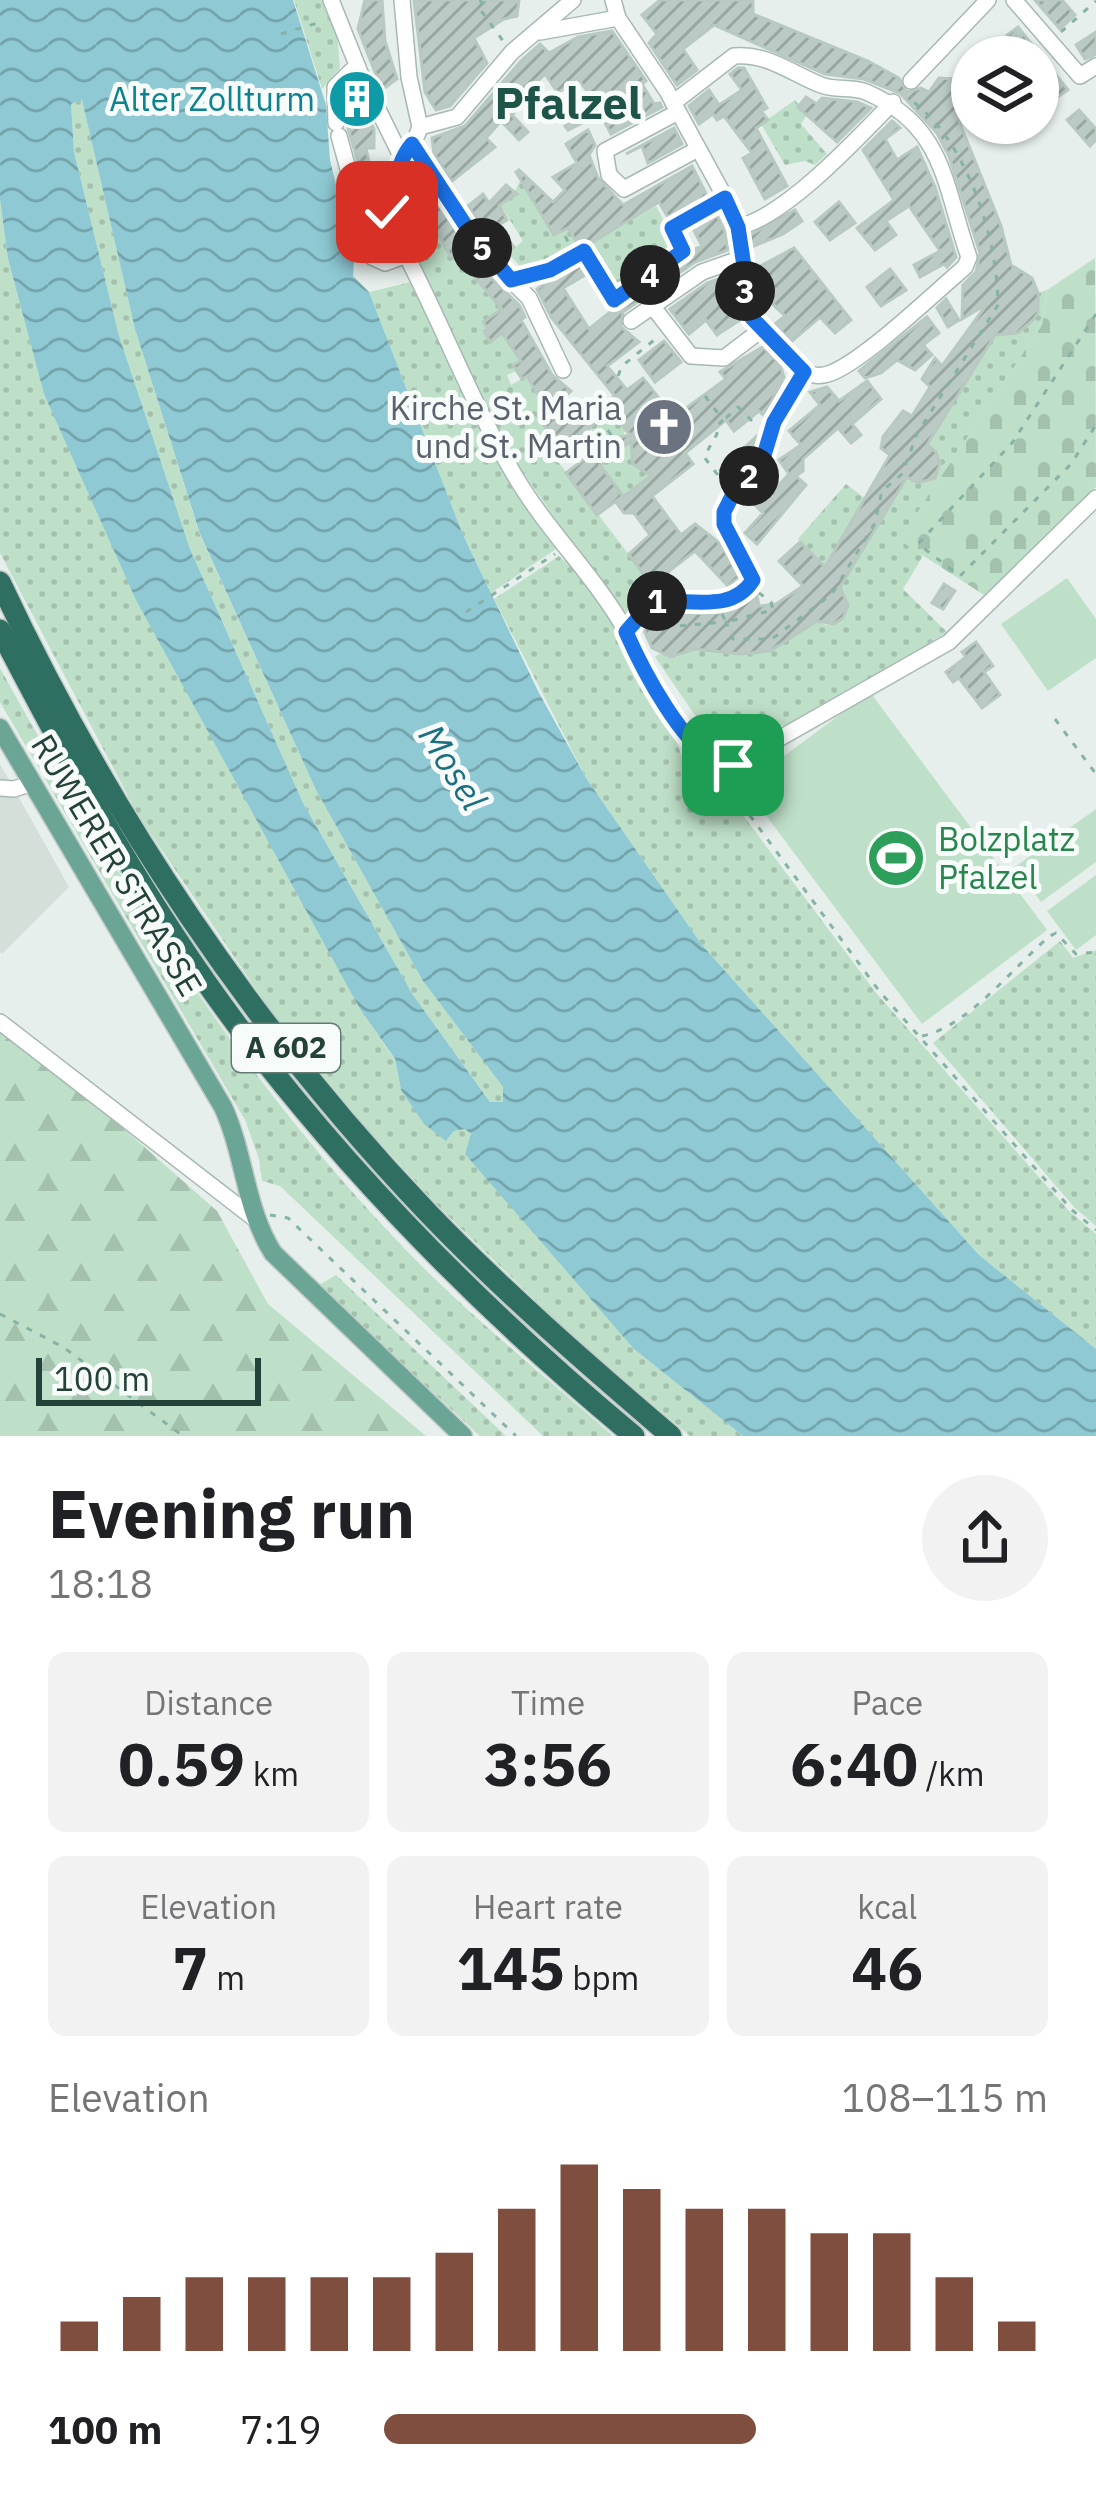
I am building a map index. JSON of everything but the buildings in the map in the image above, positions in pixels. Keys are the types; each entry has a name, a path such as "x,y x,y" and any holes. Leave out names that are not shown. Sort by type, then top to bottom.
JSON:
{"highway":[{"name":"A 602","path":"0,583 75,728 135,830 267,1025 430,1216 584,1362 671,1436"},
{"name":"A 602","path":"0,630 110,833 245,1035 343,1157 472,1292 634,1436"}],"main road":[{"name":"RUWERER STRASSE","path":"0,728 223,1107 240,1149 256,1220 273,1253 463,1436"}],"street":[{"path":"387,212 407,150 420,127 409,77 402,0"},
{"path":"420,127 457,117 512,52 572,0"},
{"path":"613,0 618,18 676,108 738,227 748,306 760,330 804,372 829,375 852,361 965,267 969,257 947,175 899,95"},
{"path":"738,227 754,224 778,209 899,95 988,0"},
{"path":"1014,0 1046,36"},
{"path":"334,8 361,75 407,150 529,298 563,370"},
{"path":"537,32 618,18"},
{"path":"1059,51 1080,76 1096,66"},
{"path":"696,150 624,189 609,175 605,152 676,108 729,59 747,55 769,60 824,87 899,95"},
{"path":"361,75 351,71 335,87 338,130 372,257 385,263 407,255"},
{"path":"393,230 516,478 626,632 640,664 672,712 713,762 733,765 949,642 1096,498"},
{"path":"631,322 701,272 742,258"},
{"path":"653,308 691,356 724,358 760,330"},
{"path":"626,632 652,602 723,602 748,588 753,580 748,565 724,518 734,492 762,462 770,434 804,372"},
{"path":"0,788 33,783"},
{"path":"0,1022 256,1220"}],"path":[{"path":"480,0 484,7 480,9 512,52"},
{"path":"1056,36 1093,2"},
{"path":"281,34 334,8"},
{"path":"665,627 726,622 733,639 772,639 832,594 875,523 882,491 902,474 911,444 998,304 993,242 946,131 934,117 899,95"},
{"path":"511,280 550,270 584,251 616,302 683,251 672,228 725,198"},
{"path":"566,236 576,256"},
{"path":"1096,314 1012,443 918,544 960,576 1071,464 1096,425"},
{"path":"618,376 622,367 669,328"},
{"path":"705,396 723,420"},
{"path":"734,492 704,457 716,427 738,407 770,434"},
{"path":"599,418 614,439"},
{"path":"466,612 563,548"},
{"path":"771,602 772,610"},
{"path":"1055,719 1096,774"},
{"path":"713,762 866,973 1072,1210 1096,1230"},
{"path":"920,1036 939,1032 1056,933 1076,954 1096,952"},
{"path":"256,1220 280,1215 516,1436"},
{"path":"0,1314 63,1347 183,1436"}],"shaded area":[{"path":"0,764 69,887 2,954 0,952"}],"green space":[{"path":"294,0 326,0 337,33 340,68 322,89"},
{"path":"82,100 135,329 200,535 316,790 423,981 503,1087 504,1102 491,1103 413,995 303,803 190,549 119,336 74,152 71,104"},
{"path":"795,100 807,115 801,124 827,154 815,165 805,161 785,165 761,124"},
{"path":"521,179 554,235 568,228 582,248 656,206 680,250 615,296 585,247 549,268 526,273 508,253 523,241 500,204 512,197"},
{"path":"0,199 8,259 44,394 360,1009 395,1060 401,1090 447,1140 454,1131 465,1129 472,1135 634,1349 743,1436 690,1436 565,1329 438,1206 361,1122 273,1014 138,815 0,553"},
{"path":"436,229 503,311 484,323 491,342 502,333 521,361 514,365 517,371 507,375 511,385 527,376 536,396 549,409 538,418 560,447 553,455 658,593 624,618 498,436 411,252"},
{"path":"1095,258 1096,487 984,595 899,540 1042,325 1047,290"},
{"path":"411,282 515,488 556,549 491,593 463,535 369,292"},
{"path":"1047,290 1042,325 900,539 923,556 903,589 947,632 800,722 768,729 740,746 716,746 655,657 678,657 694,648 741,654 770,651 817,621 839,622 848,605 838,591 908,477 924,483 939,471 939,457 926,446 995,335 1028,325 1036,312 1038,293"},
{"path":"609,410 626,430 622,437 633,443 634,466 658,472 622,498 600,465 606,444 589,455 577,441"},
{"path":"846,484 866,499 824,566 798,539"},
{"path":"559,556 616,626 669,721 686,768 736,806 877,994 1069,1211 1096,1234 1096,1349 979,1255 702,945 586,778 494,599"},
{"path":"1067,578 1096,619 1096,658 1048,691 1001,624"},
{"path":"0,668 135,898 287,1114 428,1273 613,1436 543,1436 280,1186 262,1181 245,1120 0,702"},
{"name":"Bolzplatz Pfalzel","path":"870,692 1047,930 922,1024 744,786"},
{"path":"1096,809 1096,862 1041,902 1015,867"},
{"path":"1096,875 1096,935 1076,950 1047,911"},
{"path":"1060,941 1073,958 1096,950 1096,1226 1075,1208 933,1043"},
{"path":"0,1020 217,1211 268,1304 426,1436 0,1436"},
{"path":"336,1275 506,1436 480,1436 318,1286"}],"water":[{"name":"Mosel","path":"0,0 293,0 326,105 330,160 354,260 353,276 369,292 463,535 586,778 702,945 979,1255 1096,1349 1096,1436 743,1436 634,1349 465,1154 471,1134 465,1129 454,1131 446,1141 424,1124 401,1090 395,1059 360,1009 136,600 44,394 8,259 0,199","holes":["82,100 135,329 200,534 316,790 423,981 503,1087 503,1102 490,1102 413,995 303,803 190,549 119,336 74,152 71,104"]}],"place":[{"name":"Alter Zollturm","path":"357,99"},
{"name":"Kirche St. Maria und St. Martin","path":"664,427"},
{"name":"Bolzplatz Pfalzel","path":"896,858"}],"district":[{"name":"Pfalzel","path":"568,103"}],"route":[{"path":"387,212 401,156 412,144 492,262 511,280 550,270 584,251 614,300 683,251 672,228 725,198 738,227 752,318 804,372 774,422 762,462 734,492 724,512 724,524 753,580 748,588 723,602 652,602 626,632 640,664 700,750 713,762 733,765"}]}
